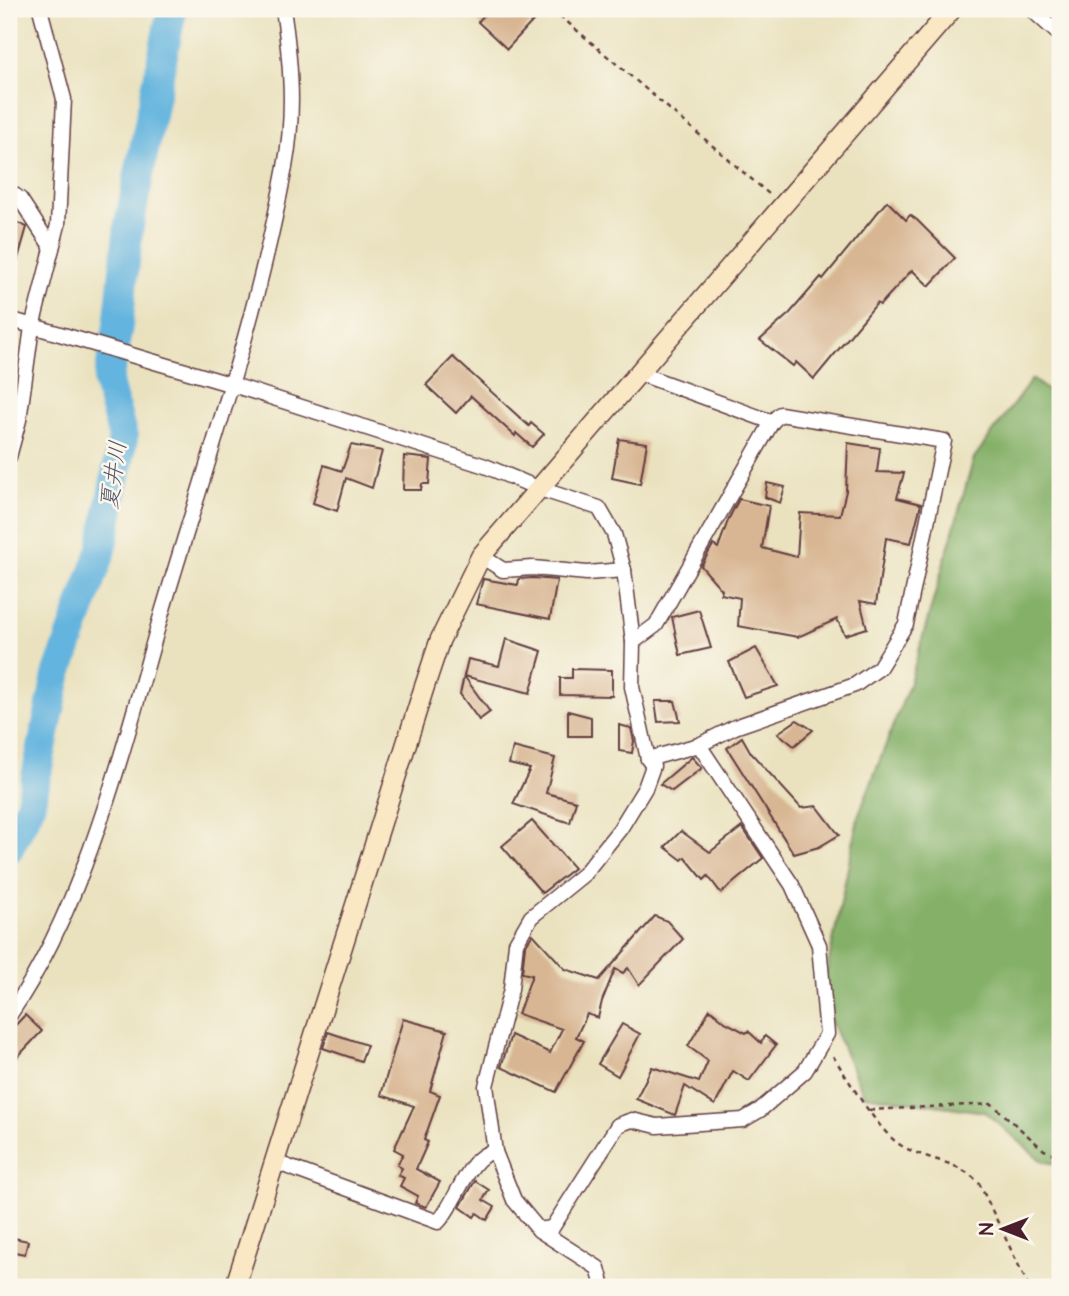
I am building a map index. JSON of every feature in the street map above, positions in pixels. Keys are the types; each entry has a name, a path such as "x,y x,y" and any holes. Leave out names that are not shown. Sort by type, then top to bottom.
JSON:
{"street":[{"path":"9,457 19,420 32,327 58,225 64,99 40,9"},
{"path":"9,1016 27,990 74,892 225,384 286,165 292,88 283,9"},
{"path":"235,1287 427,678 461,593 481,556 952,9"},
{"path":"1031,9 1060,35"},
{"path":"9,191 20,199 52,248"},
{"path":"9,319 485,466 540,489 599,508 614,534 624,570 633,642 632,687 648,759 653,766 645,788 620,829 584,874 531,917 516,943 511,989 486,1086 495,1152 514,1200 539,1230 598,1268 603,1287"},
{"path":"638,373 772,422"},
{"path":"633,642 656,625 772,422 780,414 944,441 906,624 879,668 855,685 735,727 699,745 648,759"},
{"path":"481,556 503,570 533,568 587,573 624,570"},
{"path":"539,1230 552,1228 618,1125 632,1120 657,1126 743,1120 760,1110 805,1071 827,1034 819,945 792,885 699,745"},
{"path":"275,1163 438,1222 446,1214 475,1162 488,1152 495,1152"}],"path":[{"path":"552,9 782,206"},
{"path":"823,1041 869,1110 900,1145 966,1169 979,1183 1029,1287"},
{"path":"869,1110 992,1104 1044,1150 1060,1157"}],"green space":[{"path":"1032,379 1060,400 1060,1165 1042,1161 985,1112 864,1095 821,1000 859,814 909,685 974,458"}],"building":[{"path":"489,9 520,9 533,21 507,49 478,22"},
{"path":"887,201 906,220 910,215 917,220 955,258 929,286 912,270 880,305 877,303 814,379 796,362 793,366 760,340 790,313 821,277 823,279"},
{"path":"9,219 27,227 13,276 9,276"},
{"path":"453,357 529,426 531,423 544,434 532,447 516,433 515,436 471,396 456,413 426,385"},
{"path":"619,439 647,443 640,484 612,478"},
{"path":"848,443 880,448 877,472 904,473 897,498 921,504 911,543 886,538 876,604 860,601 867,628 845,635 837,619 798,637 738,626 740,598 721,594 722,590 701,566 713,545 718,548 739,499 769,506 762,548 797,557 800,513 840,515 846,491"},
{"path":"351,445 382,451 372,488 346,478 337,511 313,503 324,465 342,471"},
{"path":"404,456 431,459 429,484 422,484 421,490 403,490"},
{"path":"767,483 785,487 780,503 765,497"},
{"path":"483,579 518,585 519,579 557,580 550,619 476,604"},
{"path":"699,610 711,648 680,655 672,617"},
{"path":"506,639 542,651 530,693 464,676 468,659 499,666"},
{"path":"756,648 778,686 744,697 729,662"},
{"path":"572,669 612,670 612,696 560,695 560,678 572,678"},
{"path":"464,676 490,712 479,720 460,694"},
{"path":"655,701 675,701 680,721 658,722"},
{"path":"568,711 591,717 591,736 568,736"},
{"path":"797,720 813,730 794,746 778,733"},
{"path":"619,725 631,728 634,741 632,753 619,751"},
{"path":"742,737 751,753 801,808 817,806 839,835 819,847 794,854 727,748"},
{"path":"513,747 555,758 546,793 576,801 570,823 513,804 530,769 509,764"},
{"path":"692,757 702,768 672,791 660,784"},
{"path":"532,821 574,868 542,893 502,846"},
{"path":"742,827 763,858 721,893 708,876 704,880 685,857 682,860 665,847 681,831 710,852"},
{"path":"655,916 667,921 683,939 639,985 628,968 623,973 615,969 598,1018 587,1014 576,1037 584,1041 556,1092 501,1067 511,1035 550,1053 562,1029 518,1014 532,975 522,973 525,946 533,934 565,969 599,980"},
{"path":"710,1009 725,1022 746,1033 748,1031 761,1043 765,1036 776,1045 749,1081 733,1071 715,1105 685,1086 675,1115 636,1099 652,1067 699,1082 708,1061 688,1046"},
{"path":"25,1015 42,1031 9,1066 9,1032"},
{"path":"403,1019 447,1031 430,1091 440,1095 424,1140 428,1142 416,1169 440,1182 426,1207 415,1203 418,1196 400,1186 404,1178 398,1175 402,1168 397,1165 403,1154 394,1149 414,1106 381,1095"},
{"path":"622,1024 640,1034 618,1076 598,1064"},
{"path":"328,1032 367,1045 361,1061 323,1048"},
{"path":"475,1181 489,1190 483,1200 495,1207 487,1220 477,1213 474,1217 460,1207"},
{"path":"9,1237 28,1241 25,1254 9,1251"}],"waterway":[{"name":"夏井川","path":"9,848 30,806 57,676 102,549 123,438 108,383 118,326 129,225 172,9"}]}
